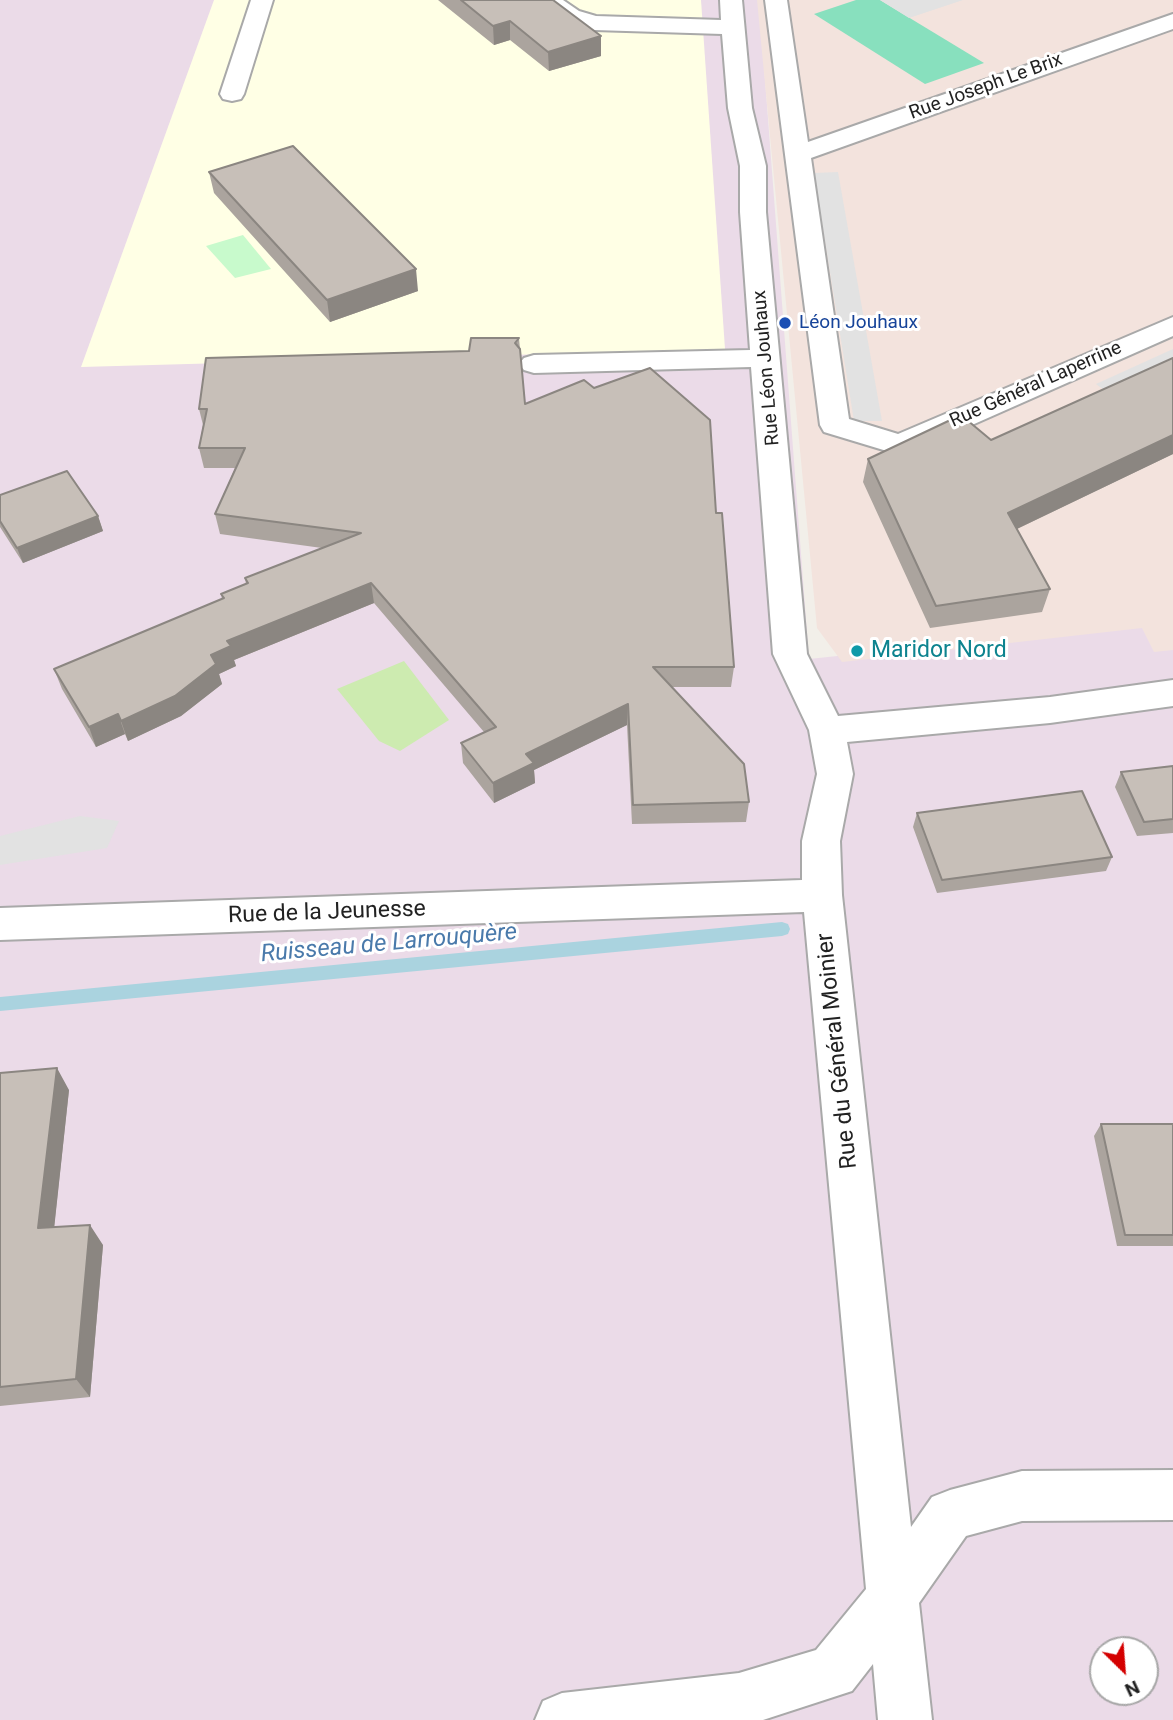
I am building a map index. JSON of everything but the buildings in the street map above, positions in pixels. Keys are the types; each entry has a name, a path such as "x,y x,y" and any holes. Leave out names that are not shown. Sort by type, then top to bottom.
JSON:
{"street":[{"path":"232,94 262,0"},
{"path":"548,0 571,16 594,23 732,13"},
{"path":"776,0 798,154"},
{"name":"Rue Léon Jouhaux","path":"732,13 740,108 753,166 753,212 790,654 827,730"},
{"name":"Rue Joseph Le Brix","path":"798,154 1173,20"},
{"name":"Rue Général Laperrine","path":"798,154 835,425 900,445 1173,326"},
{"path":"534,364 766,358"},
{"path":"827,730 1050,710 1173,693"},
{"name":"Rue du Général Moinier","path":"827,730 835,775 821,841 822,895 905,1720"},
{"name":"Rue de la Jeunesse","path":"0,924 822,895"},
{"path":"562,1720 739,1700 833,1672 893,1596 950,1515 1022,1496 1173,1495"}],"shaded area":[{"path":"0,0 759,0 809,659 1140,624 1173,644 1173,1720 0,1720"},
{"path":"214,0 701,0 725,349 81,367"},
{"path":"757,0 1173,0 1173,650 1154,652 1142,628 842,662 817,628"},
{"path":"880,0 963,0 909,18"},
{"path":"838,172 882,421 854,421 814,173"},
{"path":"1173,349 1173,377 1120,402 1096,384"},
{"path":"80,816 119,821 107,848 0,865 0,836"}],"green space":[{"path":"856,0 880,0 984,63 925,84 814,14"},
{"path":"243,235 271,269 235,278 206,246"},
{"path":"404,661 449,720 400,751 379,741 337,689"}],"waterway":[{"name":"Ruisseau de Larrouquère","path":"0,1004 782,929"}],"place":[{"name":"Léon Jouhaux","path":"785,323"},
{"name":"Maridor Nord","path":"857,651"}]}
